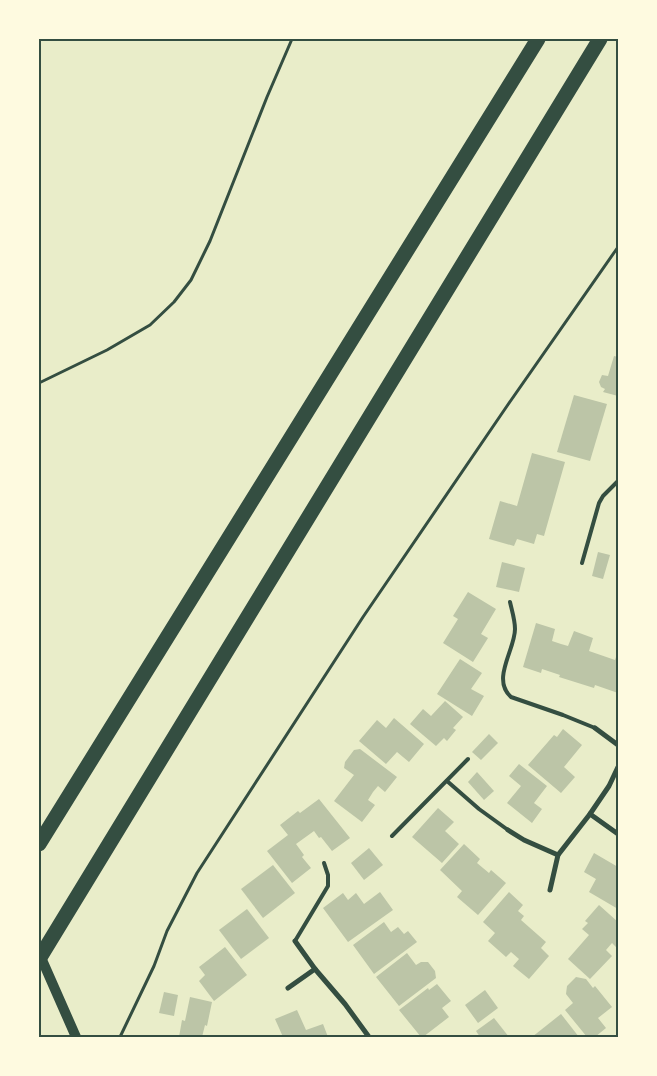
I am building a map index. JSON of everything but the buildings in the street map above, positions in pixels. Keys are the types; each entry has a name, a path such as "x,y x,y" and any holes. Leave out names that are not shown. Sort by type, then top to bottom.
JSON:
{"highway":[{"path":"39,844 538,39"},
{"path":"39,959 600,39"}],"main road":[{"path":"39,952 76,1037"}],"street":[{"path":"595,728 618,746"},
{"path":"550,890 558,855 590,814 609,786 618,767"},
{"path":"590,814 618,834"},
{"path":"508,830 524,840 558,855"},
{"path":"296,941 315,969 345,1004 369,1037"},
{"path":"288,988 315,969"}],"lane":[{"path":"582,563 599,503 603,496 618,481"},
{"path":"510,602 515,630 505,671 504,681 507,692 512,696 595,728"},
{"path":"392,836 468,759"},
{"path":"447,781 479,809 508,830"},
{"path":"296,941 328,886 328,875 324,863"}],"path":[{"path":"39,382 107,350 150,324 174,302 191,280 210,242 292,39"},
{"path":"120,1037 154,966 167,931 197,873 363,618 618,247"}]}
